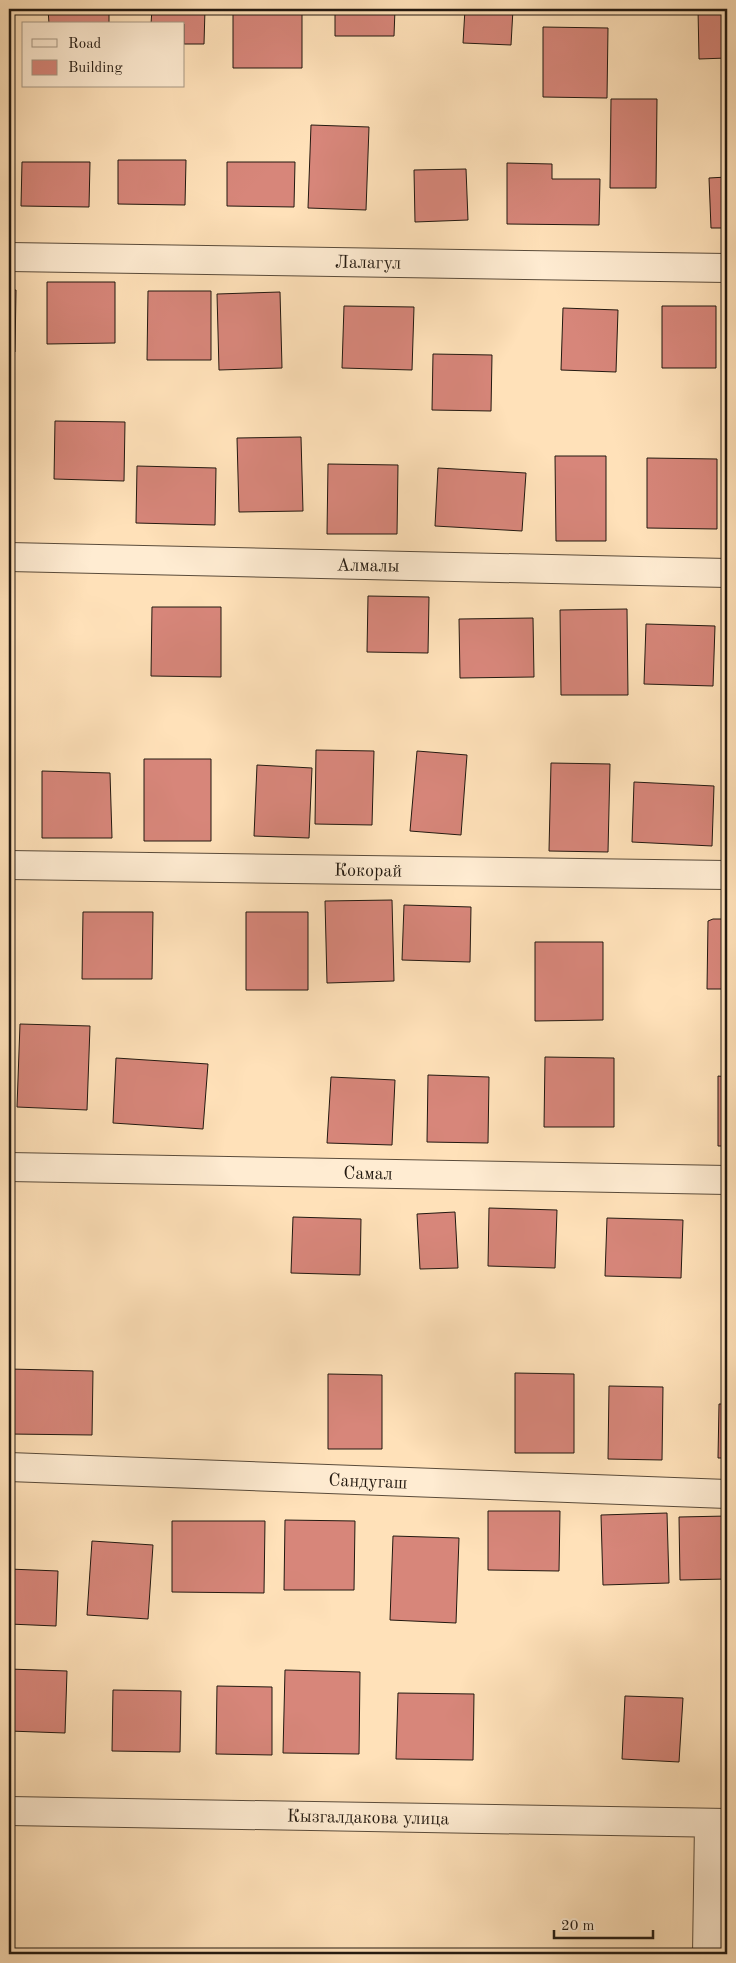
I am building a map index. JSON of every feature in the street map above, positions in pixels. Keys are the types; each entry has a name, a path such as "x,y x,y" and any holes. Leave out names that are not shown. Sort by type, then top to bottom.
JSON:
{"street":[{"name":"Лалагул","path":"9,257 727,268"},
{"name":"Алмалы","path":"9,557 727,573"},
{"name":"Кокорай","path":"9,865 727,876"},
{"name":"Самал","path":"9,1167 727,1180"},
{"name":"Сандугаш","path":"9,1468 727,1494"},
{"name":"Кызгалдакова улица","path":"9,1811 718,1823"},
{"path":"707,1954 718,1823"}],"building":[{"path":"48,9 109,9 109,22 49,22"},
{"path":"152,9 205,9 204,44 185,44 185,22 151,22"},
{"path":"233,9 302,9 302,68 233,68"},
{"path":"335,9 395,9 394,36 335,36"},
{"path":"465,9 513,9 511,45 463,43"},
{"path":"698,9 727,9 727,58 699,59"},
{"path":"543,27 608,28 607,98 543,97"},
{"path":"611,99 657,99 656,188 610,188"},
{"path":"311,125 369,127 366,210 308,208"},
{"path":"118,160 186,160 185,205 118,204"},
{"path":"22,162 90,162 89,207 21,206"},
{"path":"227,162 295,162 294,207 227,206"},
{"path":"507,163 552,164 552,179 600,179 599,225 507,224"},
{"path":"466,169 468,220 415,222 414,170"},
{"path":"727,177 727,228 711,228 709,178"},
{"path":"47,282 115,282 115,343 47,344"},
{"path":"9,290 16,290 15,352 9,352"},
{"path":"148,291 211,291 211,360 147,360"},
{"path":"280,292 282,368 219,370 217,294"},
{"path":"344,306 414,307 412,370 342,368"},
{"path":"662,306 716,306 716,368 662,368"},
{"path":"563,308 618,310 616,372 561,370"},
{"path":"433,354 492,355 491,411 432,410"},
{"path":"55,421 125,422 124,481 54,479"},
{"path":"301,437 303,511 239,512 237,438"},
{"path":"555,456 606,456 606,541 556,541"},
{"path":"647,458 717,459 717,529 647,528"},
{"path":"328,464 398,465 397,534 327,534"},
{"path":"137,466 216,468 215,525 136,523"},
{"path":"438,468 526,473 522,531 435,526"},
{"path":"368,596 429,597 428,653 367,652"},
{"path":"152,607 221,607 221,677 151,676"},
{"path":"627,609 628,695 561,695 560,610"},
{"path":"533,618 534,677 460,678 459,619"},
{"path":"646,624 715,626 713,686 644,684"},
{"path":"316,750 374,751 372,825 315,824"},
{"path":"417,751 467,755 461,835 410,831"},
{"path":"144,759 211,759 211,841 144,841"},
{"path":"551,763 610,764 608,852 549,851"},
{"path":"257,765 312,768 309,838 254,836"},
{"path":"42,771 110,773 112,838 42,838"},
{"path":"634,782 714,786 712,846 632,842"},
{"path":"392,900 394,981 327,983 325,901"},
{"path":"404,905 471,907 470,962 402,960"},
{"path":"83,912 153,912 152,979 82,979"},
{"path":"246,912 308,912 308,990 246,990"},
{"path":"727,919 727,989 707,989 708,921"},
{"path":"535,942 603,942 603,1020 535,1021"},
{"path":"20,1024 90,1026 87,1110 17,1107"},
{"path":"545,1057 614,1058 614,1127 544,1127"},
{"path":"116,1058 208,1064 203,1129 113,1123"},
{"path":"428,1075 489,1077 488,1143 427,1142"},
{"path":"718,1076 727,1077 727,1146 718,1146"},
{"path":"331,1077 395,1080 392,1145 327,1143"},
{"path":"489,1208 557,1210 555,1268 488,1266"},
{"path":"455,1212 458,1268 420,1269 417,1214"},
{"path":"293,1217 361,1219 360,1275 291,1273"},
{"path":"607,1218 683,1220 681,1278 605,1276"},
{"path":"9,1369 93,1371 92,1435 9,1434"},
{"path":"515,1373 574,1374 574,1453 515,1453"},
{"path":"328,1374 382,1375 382,1449 328,1449"},
{"path":"609,1386 663,1387 662,1460 608,1459"},
{"path":"719,1404 727,1404 727,1458 718,1458"},
{"path":"488,1511 560,1511 559,1571 488,1570"},
{"path":"667,1513 669,1583 603,1585 601,1515"},
{"path":"727,1516 727,1579 680,1580 679,1517"},
{"path":"285,1520 355,1521 354,1590 284,1590"},
{"path":"172,1521 265,1521 264,1593 172,1592"},
{"path":"393,1536 459,1538 456,1623 390,1620"},
{"path":"92,1541 153,1545 148,1619 87,1615"},
{"path":"9,1569 58,1571 56,1626 9,1624"},
{"path":"9,1669 67,1671 65,1733 9,1731"},
{"path":"285,1670 360,1672 359,1754 283,1753"},
{"path":"217,1686 272,1687 272,1755 216,1754"},
{"path":"113,1690 181,1691 180,1752 112,1751"},
{"path":"398,1693 474,1694 473,1760 396,1759"},
{"path":"625,1696 683,1698 679,1762 622,1759"}]}
